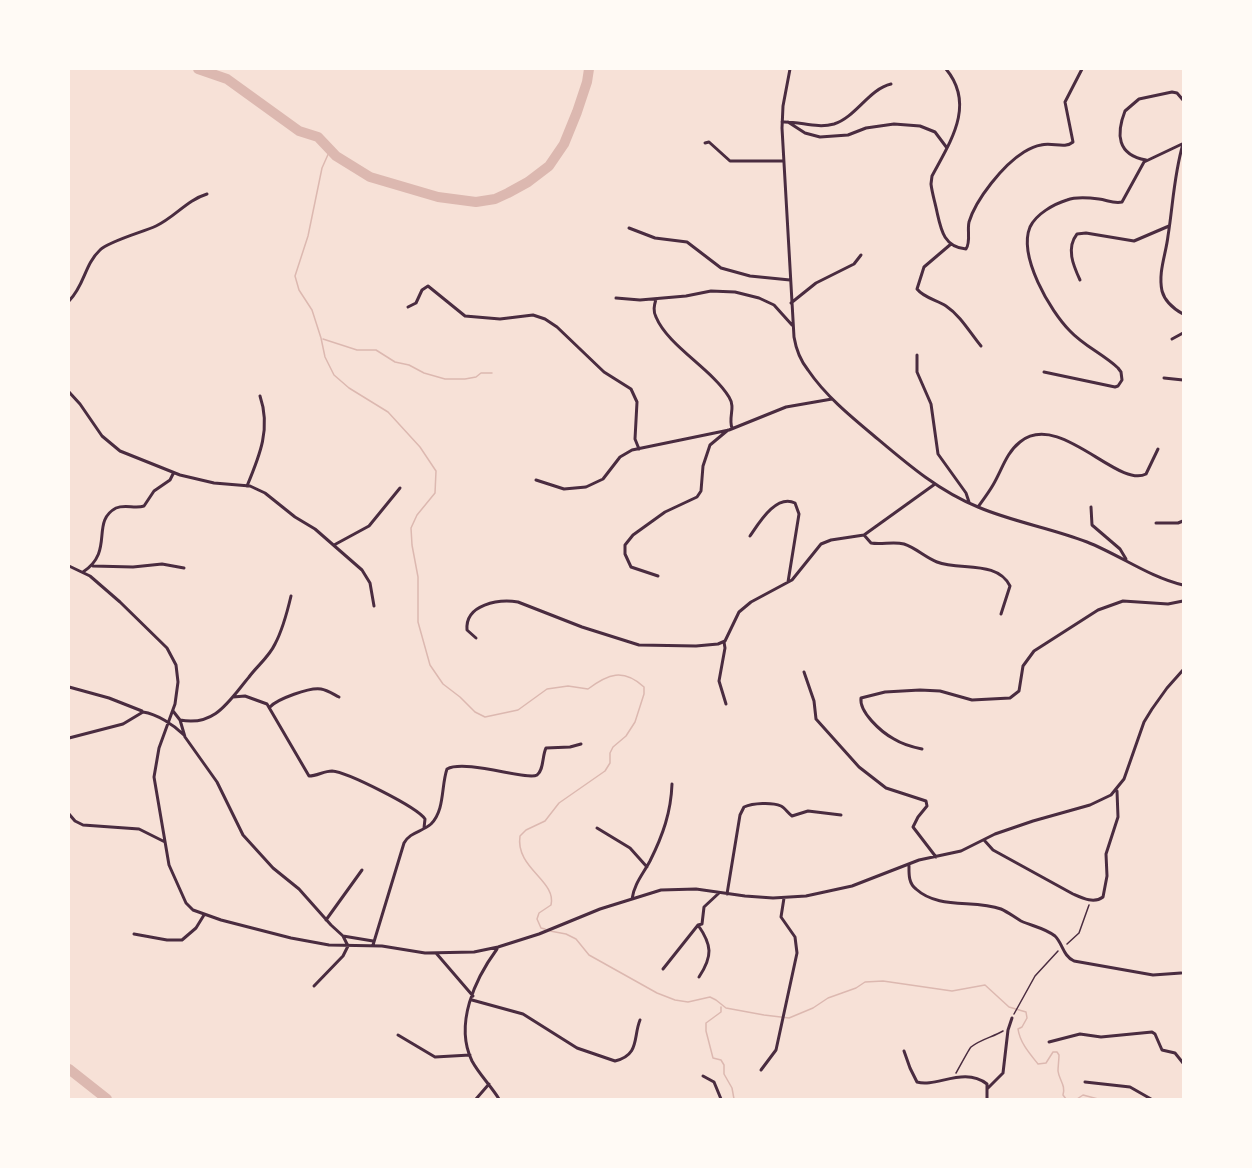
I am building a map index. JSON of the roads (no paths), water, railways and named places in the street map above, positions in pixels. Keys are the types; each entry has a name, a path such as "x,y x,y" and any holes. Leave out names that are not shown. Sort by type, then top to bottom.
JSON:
{"street":[{"path":"790,69 782,122 783,161 793,327 795,344 802,362 832,399 880,441 935,484 970,504 1069,535 1160,578 1183,585"},
{"path":"946,69 955,81 960,108 957,127 932,176 931,184 940,229 951,244 963,249 968,248 968,231 972,213 996,178 1016,158 1041,145 1069,145 1073,142 1065,102 1082,69"},
{"path":"782,122 817,126 837,123 867,101 880,88 891,84"},
{"path":"1146,160 1133,157 1121,146 1120,135 1125,111 1139,99 1172,92 1177,93 1183,100"},
{"path":"788,122 805,133 820,137 848,135 866,128 897,123 920,126 935,132 947,148"},
{"path":"705,143 709,142 730,161 783,161"},
{"path":"1044,372 1115,387 1120,384 1123,376 1116,365 1072,333 1053,312 1039,284 1030,255 1028,237 1031,225 1038,216 1071,199 1122,202 1141,165 1146,160 1183,144"},
{"path":"1183,144 1172,197 1161,273 1162,292 1168,303 1183,314"},
{"path":"69,302 80,287 89,264 104,247 158,225 174,216 195,198 207,194"},
{"path":"1080,280 1071,252 1073,240 1077,234 1086,233 1134,241 1169,226"},
{"path":"629,228 655,238 687,242 720,268 750,276 790,280"},
{"path":"951,244 924,267 917,289 921,294 946,305 955,313 981,346"},
{"path":"791,303 816,283 854,264 861,255"},
{"path":"408,307 416,303 422,290 428,286 465,316 500,319 533,315 552,323 604,372 631,389 637,402 635,439 639,449"},
{"path":"616,298 640,300 711,291 735,292 759,298 774,305 793,327"},
{"path":"656,299 654,310 660,324 730,398 733,406 730,429"},
{"path":"1172,339 1183,333"},
{"path":"917,355 917,372 931,404 938,454 966,493 970,504"},
{"path":"1164,378 1183,380"},
{"path":"69,392 113,448 173,473 214,483 247,486 266,493 287,512 315,529 366,576 372,588 374,606"},
{"path":"247,486 265,429 265,412 260,396"},
{"path":"536,480 564,489 586,486 609,474 625,453 730,429 786,407 832,399"},
{"path":"658,576 632,567 625,554 625,545 633,535 665,512 697,497 710,445 730,429"},
{"path":"978,507 993,486 1009,454 1020,442 1030,436 1056,437 1123,472 1137,476 1146,474 1158,448"},
{"path":"83,572 92,566 101,550 102,528 112,511 122,506 144,506 154,491 170,480 173,473"},
{"path":"726,704 719,681 724,642 739,612 798,575 821,544 831,540 864,535 935,484"},
{"path":"334,545 369,526 400,488"},
{"path":"750,536 772,508 787,501 795,503 799,514 787,584"},
{"path":"1091,507 1092,525 1120,549 1126,561"},
{"path":"1156,523 1183,521"},
{"path":"864,535 871,543 906,545 946,565 998,572 1010,586 1001,614"},
{"path":"92,566 133,567 162,564 184,568"},
{"path":"69,566 99,583 173,656 178,671 178,682 173,711 159,748 154,777 169,865 182,897 189,907 204,914 315,943 348,946 373,943"},
{"path":"180,720 196,722 209,718 233,697 274,646 283,629 291,597"},
{"path":"476,638 467,630 466,625 473,614 490,602 508,600 639,645 696,646 724,642"},
{"path":"922,749 905,745 889,736 865,711 861,698 885,692 920,690 940,691 972,700 1010,698 1018,691 1023,666 1034,651 1098,610 1123,601 1168,604 1183,601"},
{"path":"343,936 436,953 466,952 498,947 632,899 670,889 696,889 759,898 813,895 843,888 909,864 961,851 1033,821 1106,799 1124,779 1148,716 1167,688 1183,670"},
{"path":"804,672 808,691 814,701 816,719 859,767 886,788 926,801 927,806 912,826 936,857"},
{"path":"69,687 109,698 151,714 168,723 185,737 210,771 248,841 273,868 299,889 343,936 348,946"},
{"path":"269,707 277,701 314,688 325,690 339,697"},
{"path":"233,697 249,697 269,707 309,776 333,771 368,784 417,811 425,819 424,828"},
{"path":"173,711 180,720 185,737"},
{"path":"69,738 123,724 143,712"},
{"path":"373,943 404,843 411,835 431,823 438,813 448,768 498,770 531,777 537,775 541,770 546,748 581,744"},
{"path":"632,899 636,884 668,820 672,784"},
{"path":"984,840 993,850 1079,897 1100,900 1104,896 1107,876 1106,851 1117,821 1117,789"},
{"path":"727,894 740,815 744,807 752,804 777,804 784,807 792,816 808,811 841,815"},
{"path":"69,814 83,825 139,830 165,842"},
{"path":"597,828 630,848 646,867"},
{"path":"909,864 909,880 921,893 960,904 980,904 1000,909 1021,921 1049,932 1057,939 1068,958 1154,975 1181,973"},
{"path":"326,920 362,870"},
{"path":"663,969 698,925 702,924 704,907 720,892"},
{"path":"761,1070 774,1054 777,1046 797,953 794,933 781,917 784,898"},
{"path":"134,934 167,940 182,940 196,928 204,914"},
{"path":"698,925 707,938 709,952 707,962 699,977"},
{"path":"314,986 343,956 348,946"},
{"path":"498,947 484,968 465,1024 470,1054 499,1099"},
{"path":"436,953 473,998 523,1014 577,1048 615,1061 622,1058 636,1045 640,1020"},
{"path":"988,1088 1003,1073 1008,1030 1012,1018"},
{"path":"1049,1042 1080,1034 1101,1037 1152,1032 1162,1050 1176,1054 1183,1063"},
{"path":"398,1035 435,1057 470,1054"},
{"path":"904,1051 919,1083 953,1077 983,1081 988,1088 987,1099"},
{"path":"703,1076 714,1082 721,1099"},
{"path":"1085,1082 1130,1087 1151,1099"},
{"path":"476,1099 489,1084"}],"waterway":[{"path":"198,69 227,79 299,131 318,137 336,156 370,177 438,197 476,202 495,199 508,193 528,182 549,166 564,144 577,112 589,69"},
{"path":"330,150 322,168 308,236 295,276 299,290 312,310 325,357 334,375 349,388 388,412 420,447 436,471 435,493 417,515 411,528 418,577 418,622 430,665 443,684 475,712 485,717 518,710 547,689 568,686 588,689 616,675 629,677 644,687 635,722 626,736 613,747 610,753 610,763 605,771 559,803 545,821 526,830 520,836 520,847 524,857 543,881 551,896 551,905 539,913 537,919 541,928 545,929"},
{"path":"323,339 357,350 376,350 395,362 445,379 465,379 476,377 481,373 492,373"},
{"path":"550,931 566,934 576,939 589,955 657,993 688,1002 710,997 726,1008 764,1015 789,1018 865,982 883,981 952,991 985,985 1009,1007 1026,1012 1027,1018 1022,1027 1018,1029 1019,1034 1038,1064 1046,1063 1053,1052 1057,1052 1059,1055 1058,1071 1066,1099"},
{"path":"721,1007 721,1012 706,1023 706,1031 713,1058 721,1060 724,1065 724,1074 732,1088 734,1099"},
{"path":"69,1069 107,1099"},
{"path":"1077,1099 1083,1095 1098,1099"}]}
